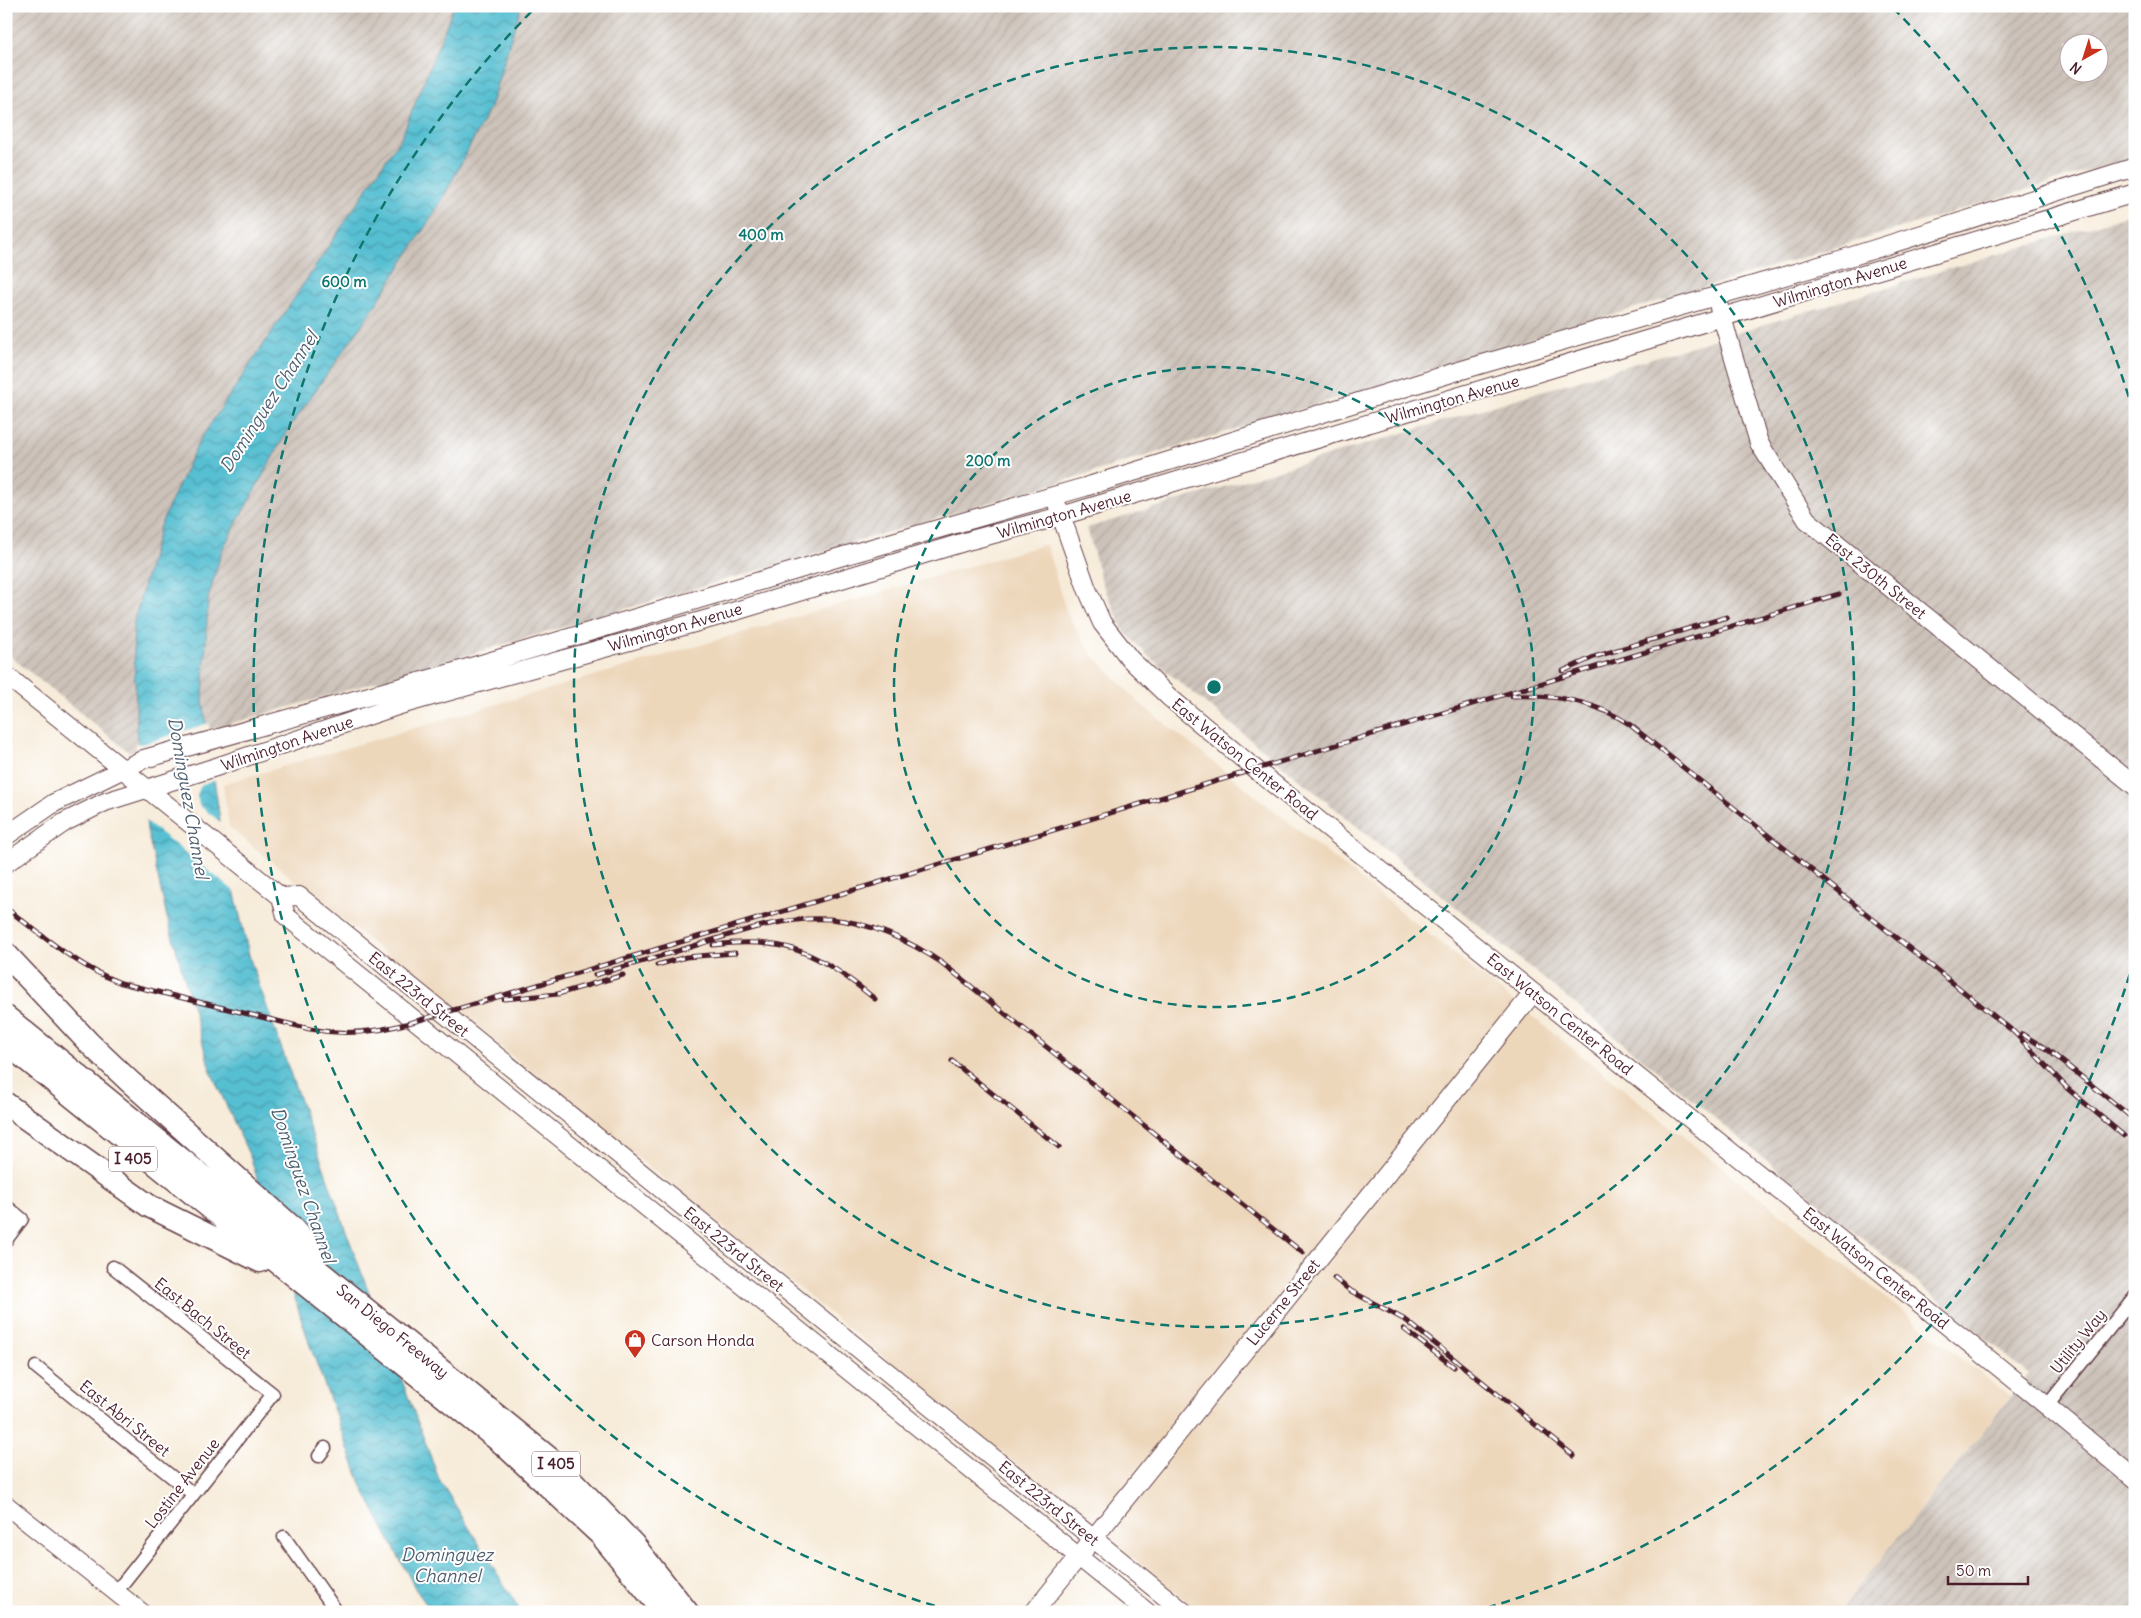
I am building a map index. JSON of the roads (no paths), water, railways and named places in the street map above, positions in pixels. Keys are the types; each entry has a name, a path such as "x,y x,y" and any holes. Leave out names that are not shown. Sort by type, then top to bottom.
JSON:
{"highway":[{"path":"6,954 90,1042 226,1169 294,1229 360,1305"},
{"name":"San Diego Freeway","path":"6,1017 555,1463 634,1545 687,1612"},
{"path":"6,1034 249,1234 418,1377 510,1450 601,1535 664,1612"},
{"path":"6,1043 249,1234"},
{"name":"San Diego Freeway","path":"6,1058 260,1261 418,1377 497,1454 565,1515 595,1546 649,1612"},
{"path":"6,1104 149,1206 260,1261"},
{"path":"418,1377 537,1464 575,1500 630,1560 672,1612"}],"main road":[{"name":"Wilmington Avenue","path":"6,836 54,803 118,767 635,619 840,556 1054,496 1455,372 1843,259 2135,167"},
{"name":"Wilmington Avenue","path":"10,860 65,822 118,798 216,768 400,705 641,638 971,540 1062,516 2135,193"},
{"name":"East 230th Street","path":"1715,297 1723,318 1759,443 1807,520 2135,786"},
{"name":"East Watson Center Road","path":"1054,496 1087,589 1102,623 1130,659 1169,696 1244,760 2047,1406 2135,1479"},
{"path":"635,619 641,638"},
{"path":"6,675 118,767"},
{"name":"East 223rd Street","path":"118,767 148,788 281,897 286,916 1147,1612"},
{"path":"6,840 10,860"},
{"name":"East 223rd Street","path":"281,897 299,896 1184,1612"},
{"name":"Lucerne Street","path":"1034,1612 1533,993"},
{"path":"6,1505 141,1612"}],"street":[{"path":"6,1206 22,1219 6,1240"},
{"name":"East Bach Street","path":"113,1267 273,1394"},
{"name":"Utility Way","path":"2047,1406 2135,1296"},
{"name":"East Abri Street","path":"36,1367 193,1494"},
{"name":"Lostine Avenue","path":"116,1592 273,1394"},
{"path":"284,1537 337,1612"}],"water":[{"name":"Dominguez Channel","path":"454,6 521,6 490,107 441,202 373,309 287,431 222,550 208,599 203,700 223,842 250,959 349,1239 439,1479 521,1612 432,1612 416,1590 363,1489 309,1343 251,1159 211,1072 167,917 147,830 137,736 133,625 160,526 198,443 402,136"}],"railway":[{"path":"6,908 75,960 121,983 310,1029 350,1032 387,1028 461,1008 1839,594"},
{"path":"1563,671 1594,657 1727,617"},
{"path":"1512,696 1543,696 1573,701 1602,710 1629,724 2014,1032 2068,1089 2124,1136"},
{"path":"595,975 764,925 780,922 830,919 874,928 903,940 942,963 1303,1253"},
{"path":"713,945 762,943 800,951 836,970 875,999"},
{"path":"657,965 686,957 735,953"},
{"path":"504,999 558,994 623,975"},
{"path":"2022,1034 2048,1050 2135,1120"},
{"path":"952,1061 1059,1147"},
{"path":"1334,1278 1351,1291 1407,1321 1574,1456"},
{"path":"1404,1329 1454,1367"}],"place":[{"name":"Carson Honda","path":"635,1359"}]}
